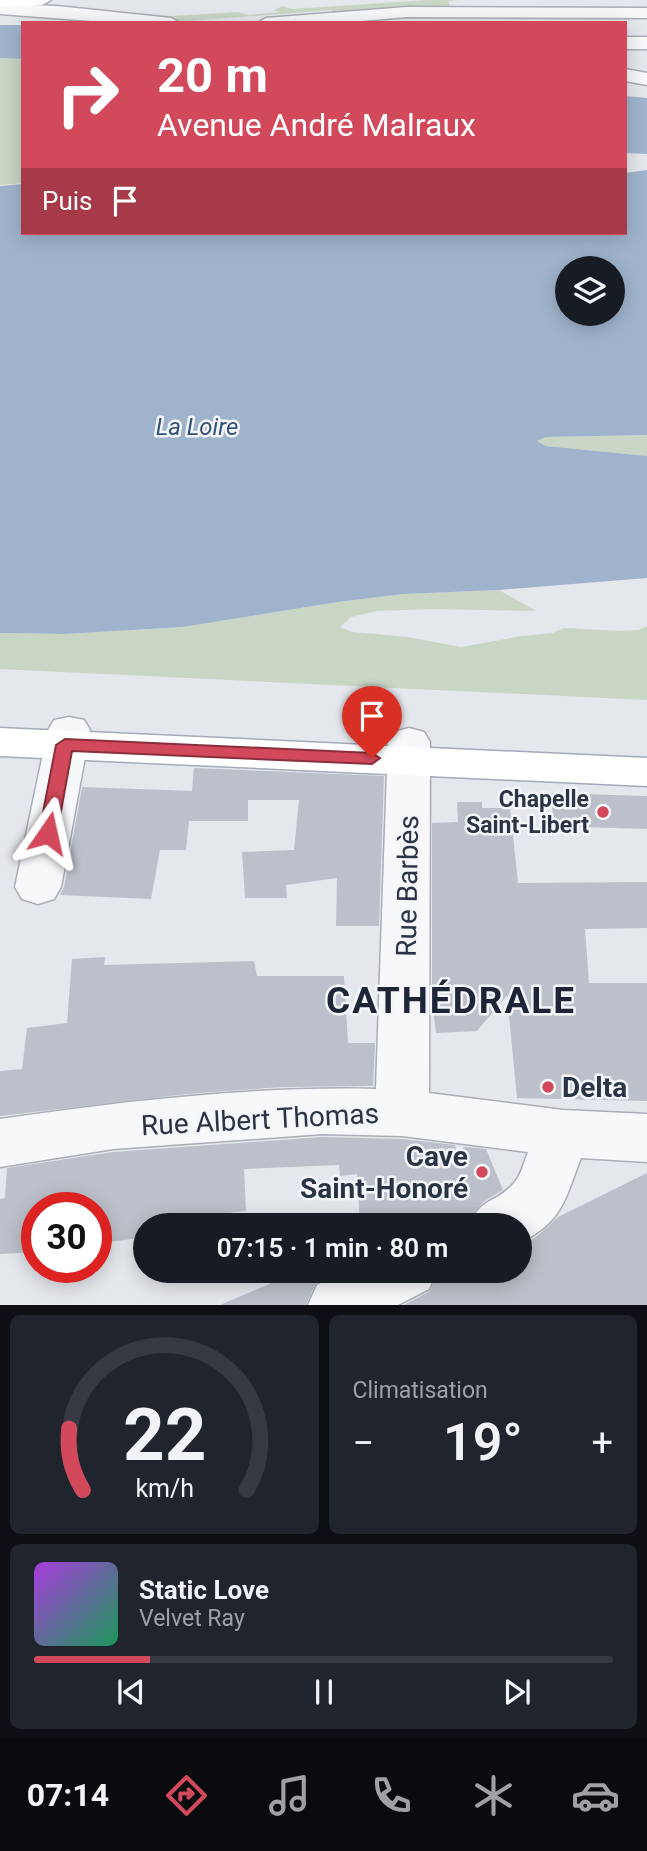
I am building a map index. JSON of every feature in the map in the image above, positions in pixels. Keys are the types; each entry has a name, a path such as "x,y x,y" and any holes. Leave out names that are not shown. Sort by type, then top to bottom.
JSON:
{"main road":[{"path":"0,2 42,0"},
{"path":"0,726 67,737 409,751 647,754"},
{"path":"0,743 67,737"},
{"path":"409,751 647,772"}],"street":[{"path":"0,9 35,9 151,21"},
{"path":"292,21 407,12 502,18 647,13"},
{"path":"627,43 647,43"},
{"path":"38,887 67,737"},
{"name":"Rue Barbès","path":"401,1113 409,751"},
{"name":"Rue Albert Thomas","path":"0,1143 113,1126 322,1111 401,1113 562,1133 647,1138"},
{"path":"520,1213 537,1199 562,1133"},
{"path":"338,1305 382,1283"}],"green space":[{"path":"460,0 448,1 452,11 338,16 331,10 188,21 159,20 159,17 279,12 274,10 283,6 292,9"},
{"path":"0,58 21,59 21,183 0,185"},
{"path":"647,435 647,456 546,446 537,441 546,437"},
{"path":"499,590 536,611 377,611 351,617 340,627 352,632 408,637 461,647 552,633 564,628 619,631 639,630 647,626 647,700 0,669 0,633 65,634 183,627 404,594"}],"water":[{"path":"0,25 21,25 21,59 0,58"},
{"path":"627,96 647,98 647,154 627,153"},
{"name":"La Loire","path":"647,170 647,435 546,437 537,441 546,446 647,456 647,578 499,590 404,594 183,627 65,634 0,633 0,186 21,184 21,235 627,235 627,173"}],"building":[{"path":"194,768 384,776 379,926 336,926 337,878 286,885 287,898 245,898 242,852 294,850 299,800 248,800 248,821 189,821 186,850 160,850 151,899 60,895 64,887 82,787 192,791"},
{"name":"Chapelle Saint-Libert","path":"551,793 647,796 647,829 554,826"},
{"path":"457,802 482,802 482,808 510,808 518,883 647,882 647,928 585,929 589,983 647,983 647,1101 517,1098 507,995 477,1031 436,1033 432,1001 432,823 458,822"},
{"path":"105,957 104,965 254,961 257,976 344,976 348,1043 375,1043 373,1086 282,1087 187,1094 0,1116 0,1071 22,1069 27,1028 67,1023 72,959"},
{"path":"322,1137 402,1139 455,1145 456,1151 466,1147 486,1149 503,1190 483,1202 474,1213 359,1213 357,1174 340,1176 339,1165 244,1169 246,1211 133,1213 133,1239 112,1242 112,1192 21,1192 21,1253 0,1254 0,1199 5,1198 7,1168 113,1152"},
{"path":"647,1173 647,1305 404,1305 430,1291 433,1283 532,1283 532,1239 558,1217"},
{"path":"272,1283 316,1283 306,1305 220,1305"}],"place":[{"name":"Chapelle Saint-Libert","path":"603,812"},
{"name":"Delta","path":"548,1087"},
{"name":"Cave Saint-Honoré","path":"482,1172"}],"district":[{"name":"CATHÉDRALE","path":"451,1000"}],"route":[{"path":"48,833 65,745 372,758"}]}
